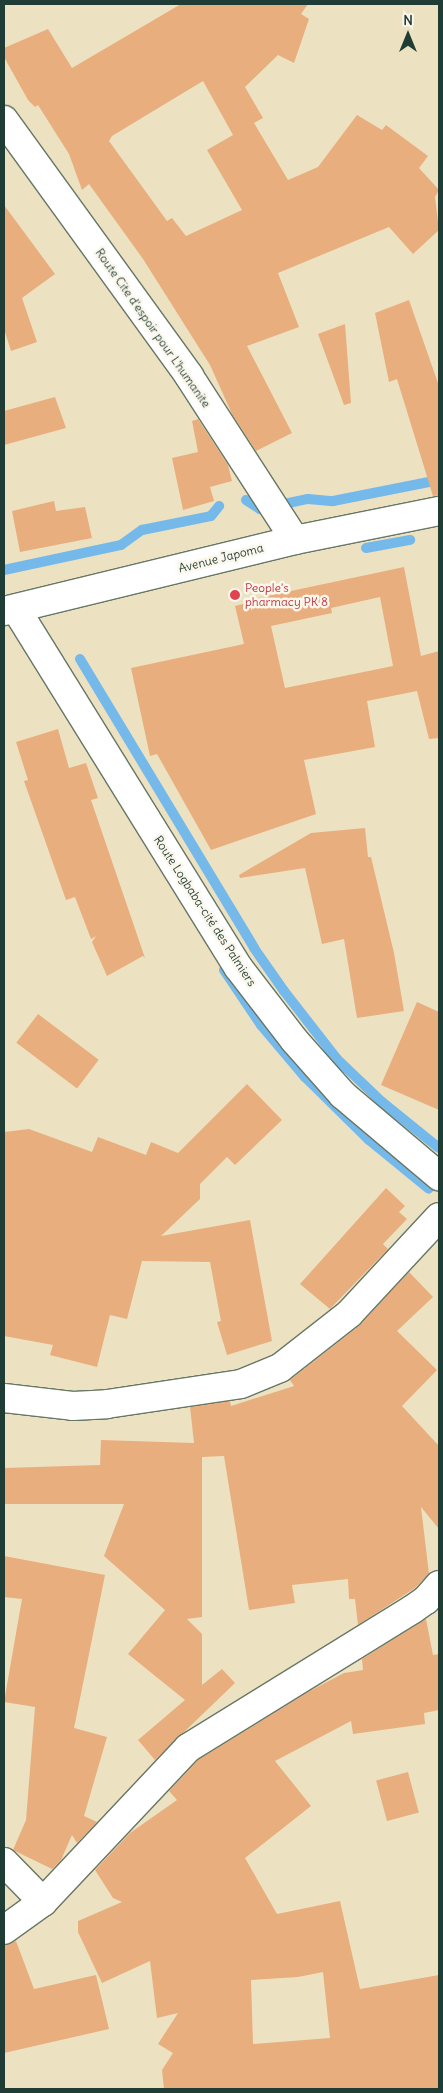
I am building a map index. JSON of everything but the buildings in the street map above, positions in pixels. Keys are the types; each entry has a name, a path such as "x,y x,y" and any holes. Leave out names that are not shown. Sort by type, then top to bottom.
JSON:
{"street":[{"name":"Route Cite d'espoir pour L'humanite","path":"4,120 189,376 295,540"},
{"name":"Avenue Japoma","path":"10,610 295,540 439,511"},
{"name":"Route Logbaba-cité des Palmiers","path":"10,610 238,967 295,1041 343,1095 439,1176"},
{"path":"4,1398 72,1406 106,1404 241,1384 280,1368 350,1314 439,1217"},
{"path":"4,1930 43,1902 188,1748 426,1600 439,1584"},
{"path":"4,1862 43,1902"}],"waterway":[{"path":"246,500 260,509 308,499 333,501 439,480"},
{"path":"4,570 121,545 142,530 211,516 219,506"},
{"path":"366,548 410,540"},
{"path":"80,659 254,948 284,991 337,1059 382,1102 439,1148"},
{"path":"224,970 261,1025 305,1077 369,1140 429,1189"}],"place":[{"name":"People's pharmacy PK 8","path":"235,595"}]}
